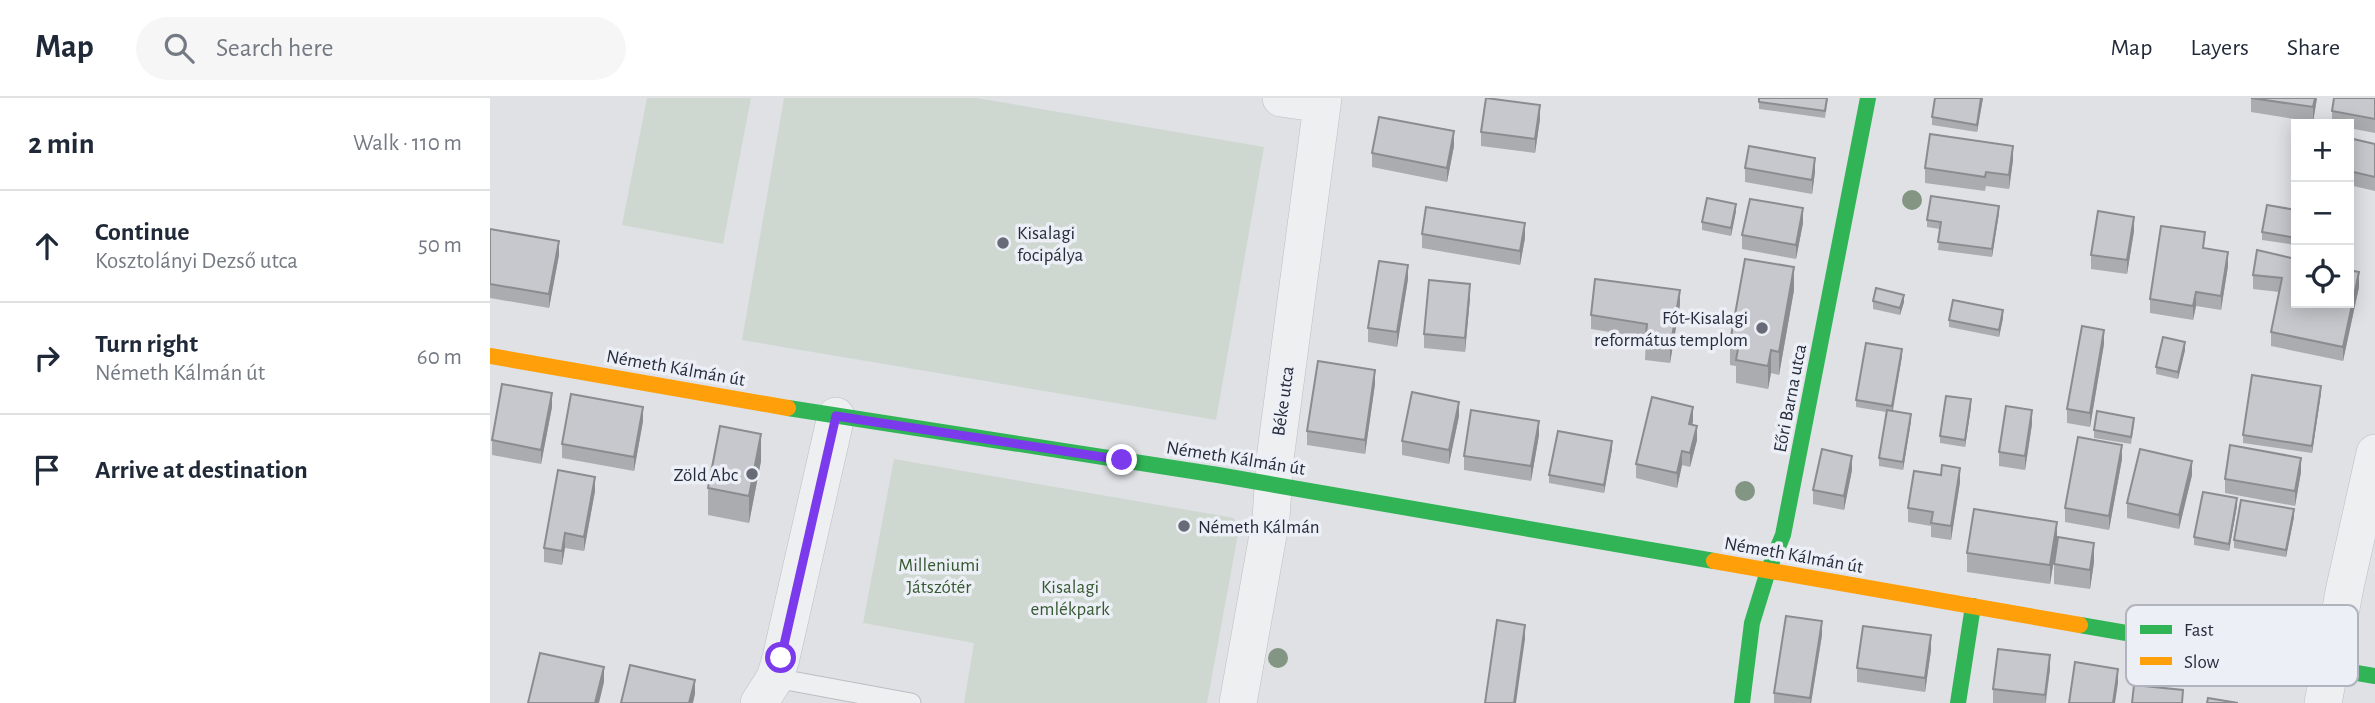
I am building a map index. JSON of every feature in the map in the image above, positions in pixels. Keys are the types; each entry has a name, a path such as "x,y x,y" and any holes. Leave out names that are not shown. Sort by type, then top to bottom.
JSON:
{"street":[{"path":"1281,98 1323,101"},
{"name":"Eőri Barna utca","path":"1742,703 1752,623 1768,571 1783,535 1868,98"},
{"name":"Béke utca","path":"1238,703 1271,518 1323,101"},
{"name":"Németh Kálmán út","path":"490,356 836,416 1273,485 2126,632"},
{"path":"767,691 836,416"},
{"path":"2343,605 2375,453"},
{"path":"1958,703 1973,606"}],"lane":[{"path":"767,691 911,703"}],"green space":[{"path":"647,98 751,98 723,244 622,225"},
{"name":"Kisalagi focipálya","path":"784,98 977,98 1264,147 1216,420 742,340"},
{"name":"Kisalagi emlékpark","path":"894,459 1234,518 1238,534 1207,703 964,703 974,643 863,623"}],"building":[{"path":"1486,98 1540,105 1535,139 1481,132"},
{"path":"1759,98 1827,98 1825,111 1759,102"},
{"path":"1935,98 1981,98 1977,125 1932,117"},
{"path":"2251,98 2315,98 2313,107"},
{"path":"2334,98 2375,98 2375,119 2332,111"},
{"path":"1379,117 1454,131 1447,168 1372,153"},
{"path":"1930,134 2013,146 2009,175 1986,172 1985,177 1925,168"},
{"path":"2354,139 2375,144 2375,177 2354,172"},
{"path":"1749,146 1815,158 1812,180 1745,168"},
{"path":"1931,196 1999,206 1992,249 1938,242 1941,222 1927,220"},
{"path":"1707,198 1736,204 1731,228 1702,222"},
{"path":"1750,199 1803,208 1796,245 1742,235"},
{"path":"2267,205 2291,209 2291,237 2262,232"},
{"path":"1426,207 1525,223 1520,251 1422,234"},
{"path":"2098,211 2134,217 2127,260 2091,255"},
{"path":"2161,226 2205,232 2203,248 2228,252 2221,296 2196,292 2193,306 2150,299"},
{"path":"490,229 559,241 549,294 490,284"},
{"path":"2257,250 2291,258 2291,308 2351,308 2343,347 2271,332 2282,278 2253,275"},
{"name":"Fót-Kisalagi református templom","path":"1745,259 1794,267 1779,352 1771,350 1768,366 1736,360 1739,343 1730,342"},
{"path":"1379,261 1408,265 1397,332 1368,328"},
{"path":"2354,271 2359,272 2354,295"},
{"path":"1595,279 1680,290 1670,349 1645,346 1647,324 1591,315"},
{"path":"1429,280 1470,284 1465,338 1424,334"},
{"path":"1876,288 1904,295 1900,308 1873,301"},
{"path":"1953,300 2003,310 1999,330 1949,320"},
{"path":"2082,326 2104,330 2090,413 2067,409"},
{"path":"2163,337 2185,342 2178,372 2156,367"},
{"path":"1866,343 1902,349 1892,406 1856,400"},
{"path":"1318,361 1375,370 1365,440 1307,431"},
{"path":"2252,375 2321,386 2312,446 2243,435"},
{"path":"502,384 552,393 541,450 492,440"},
{"path":"1412,392 1459,402 1449,450 1402,441"},
{"path":"571,394 643,407 634,457 562,444"},
{"path":"1946,396 1971,399 1965,440 1940,436"},
{"path":"1652,397 1693,407 1689,424 1697,426 1690,453 1682,451 1677,473 1636,464"},
{"path":"2006,406 2032,410 2025,456 1999,452"},
{"path":"1471,410 1539,421 1531,466 1464,456"},
{"path":"1887,410 1911,414 1903,462 1879,458"},
{"path":"2097,411 2134,418 2131,437 2094,430"},
{"path":"720,426 761,434 749,496 708,488"},
{"path":"1558,431 1612,441 1604,485 1549,475"},
{"path":"2078,437 2122,445 2109,516 2065,508"},
{"path":"2230,445 2301,458 2295,491 2225,479"},
{"path":"1822,449 1852,456 1844,496 1813,490"},
{"path":"2140,449 2192,461 2179,515 2127,503"},
{"path":"1942,465 1960,468 1951,526 1931,523 1933,512 1908,508 1914,471 1941,475"},
{"path":"558,470 595,477 584,537 565,533 562,551 544,548"},
{"path":"2203,492 2237,498 2229,544 2194,537"},
{"path":"2241,500 2294,509 2286,550 2234,540"},
{"path":"1974,509 2057,522 2050,565 1967,553"},
{"path":"2058,537 2094,543 2090,570 2054,564"},
{"path":"1786,616 1822,621 1810,698 1774,693"},
{"path":"1497,620 1525,625 1514,703 1485,703"},
{"path":"1863,626 1931,635 1925,678 1857,668"},
{"path":"1998,649 2050,655 2045,695 1993,689"},
{"path":"540,653 604,667 595,703 528,703"},
{"path":"2075,662 2118,669 2113,703 2069,703"},
{"path":"630,665 695,680 689,703 621,703"},
{"path":"2134,686 2183,690 2182,703 2132,703"},
{"path":"2208,698 2238,703 2207,703"}],"traffic: fast":[{"path":"1742,703 1752,623 1768,571 1783,535 1868,98"},
{"path":"788,408 1218,475 1714,561"},
{"path":"1958,703 1973,606"},
{"path":"2080,625 2126,633"},
{"path":"2358,673 2375,676"}],"traffic: slow":[{"path":"490,356 788,408"},
{"path":"1714,561 2080,625"}],"place":[{"name":"Kisalagi focipálya","path":"1003,243"},
{"name":"Fót-Kisalagi református templom","path":"1762,328"},
{"name":"Zöld Abc","path":"752,474"},
{"name":"Németh Kálmán","path":"1184,526"}],"route":[{"path":"781,658 836,416 1122,460"}],"park label":[{"name":"Milleniumi Játszótér","path":"939,575"}]}
